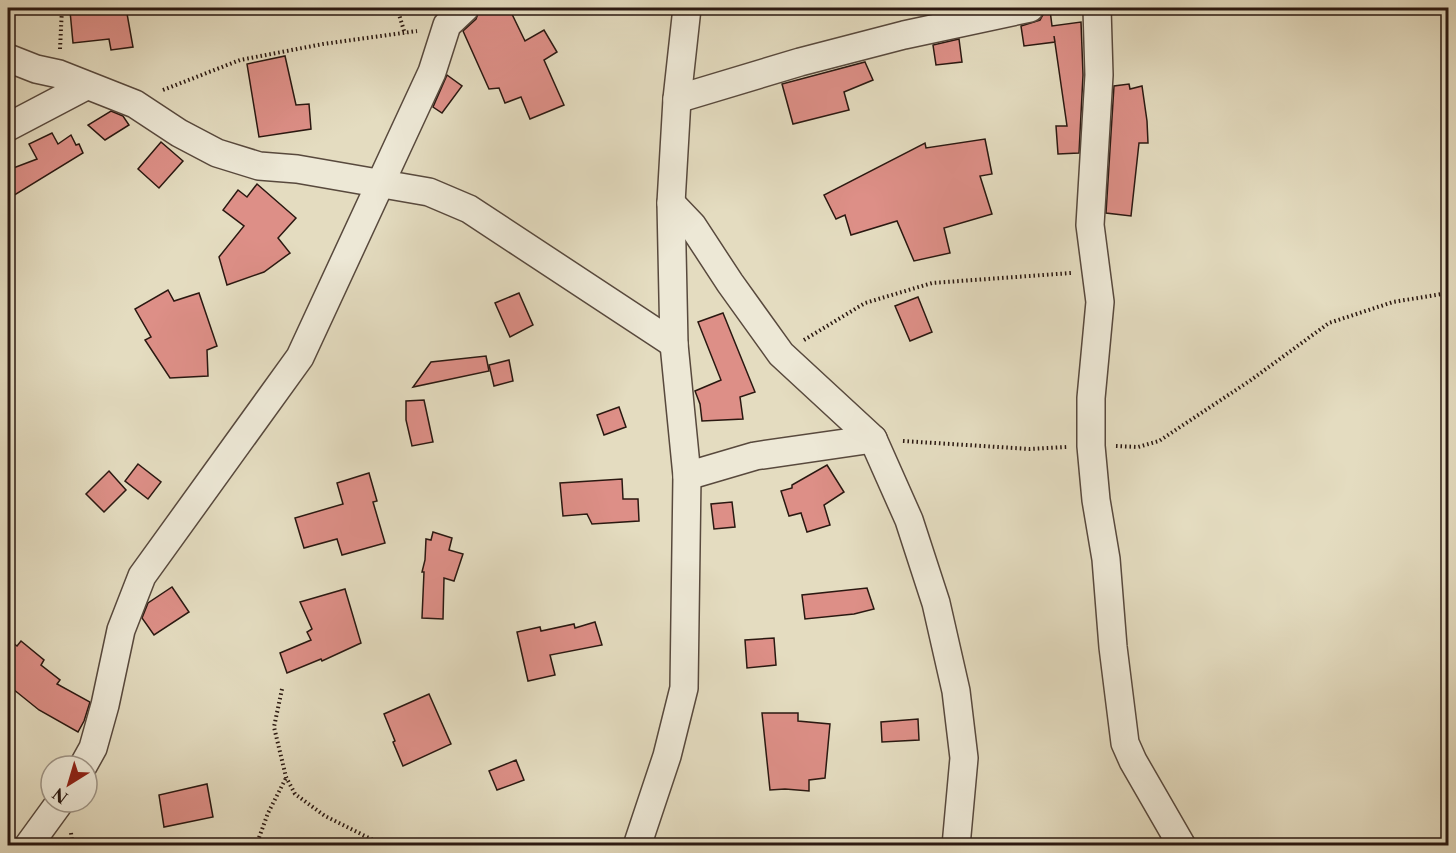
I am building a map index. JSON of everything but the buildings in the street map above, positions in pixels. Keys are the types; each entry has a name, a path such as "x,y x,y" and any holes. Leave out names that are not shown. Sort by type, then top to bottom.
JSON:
{"street":[{"path":"637,846 667,756 684,688 687,476 674,344 671,203 677,99 687,8"},
{"path":"677,99 800,62 904,35 1030,8"},
{"path":"1097,8 1100,75 1090,225 1100,302 1091,398 1091,446 1096,500 1106,559 1113,647 1125,743 1132,761 1182,846"},
{"path":"89,754 105,705 121,630 142,576 300,357 456,16"},
{"path":"8,58 36,69 59,74 135,105 179,133 217,153 260,166 297,169 429,192 469,209 674,344"},
{"path":"8,127 86,86"},
{"path":"671,203 692,225 729,284 781,354 873,439 909,520 936,603 956,691 964,758 956,846"},
{"path":"687,476 755,456 873,439"},
{"path":"28,846 51,814"}],"path":[{"path":"59,74 62,8"},
{"path":"397,8 405,34"},
{"path":"135,105 171,86 240,60 323,44 405,34 456,16"},
{"path":"781,354 865,303 932,283 1096,271"},
{"path":"873,439 1030,449 1091,446 1137,447 1159,441 1251,380 1329,323 1393,302 1449,293"},
{"path":"282,689 274,727 286,777 295,794 325,816 385,846"},
{"path":"256,846 268,813 286,777"}]}
